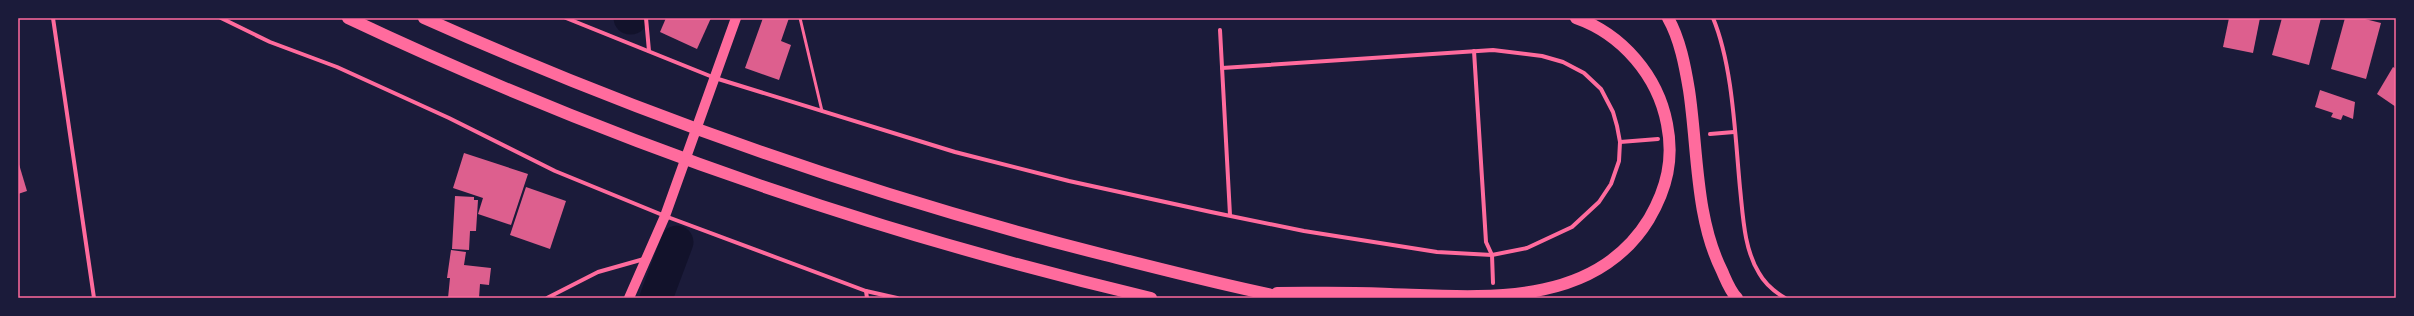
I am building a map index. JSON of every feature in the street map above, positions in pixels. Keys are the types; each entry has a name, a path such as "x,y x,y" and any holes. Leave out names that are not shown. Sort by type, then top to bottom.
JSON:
{"highway":[{"path":"348,18 453,66 661,149 804,200 937,241 1151,298"},
{"path":"424,18 571,80 718,136 815,170 1031,236 1287,298"},
{"path":"1262,293 1363,293 1450,296 1537,291 1568,284 1599,270 1623,252 1643,229 1660,200 1668,177 1671,153 1664,108 1652,82 1635,58 1612,38 1576,18"},
{"path":"1668,18 1675,30 1686,74 1695,136 1701,203 1708,236 1716,260 1737,298"}],"main road":[{"path":"629,298 665,216 736,18"}],"street":[{"path":"53,18 94,298"},
{"path":"221,18 270,42 344,70 449,118 555,171 665,216 866,291 897,298"},
{"path":"566,18 714,78 955,152 1069,181 1378,244 1437,252 1492,254 1527,248 1572,227 1586,216 1599,202 1611,184 1619,161 1620,142 1614,112 1601,89 1584,73 1563,62 1542,56 1492,50 1222,68"},
{"path":"646,18 649,51"},
{"path":"1713,18 1726,67 1744,226 1751,253 1759,274 1775,292 1785,298"},
{"path":"1220,30 1230,215"},
{"path":"1474,51 1486,242 1492,254 1493,283"},
{"path":"1710,134 1734,132"},
{"path":"1620,142 1658,139"},
{"path":"547,298 598,272 645,259"},
{"path":"866,291 867,298"}],"lane":[{"path":"800,18 822,111"}],"building":[{"path":"666,18 711,18 697,49 660,32"},
{"path":"763,18 789,18 781,41 791,45 779,80 745,68"},
{"path":"2229,18 2260,18 2253,53 2223,47"},
{"path":"2282,18 2321,18 2309,65 2272,55"},
{"path":"2345,18 2361,18 2381,23 2366,79 2331,69"},
{"path":"2393,67 2396,69 2396,107 2377,94"},
{"path":"2320,90 2355,102 2353,119 2343,115 2341,120 2331,117 2333,113 2315,107"},
{"path":"464,153 528,174 511,225 478,214 483,198 453,188"},
{"path":"18,161 27,191 18,194"},
{"path":"526,187 566,201 550,249 510,235"},
{"path":"455,196 474,197 474,200 478,200 476,231 470,231 469,250 452,249"},
{"path":"451,250 466,252 464,265 491,268 489,285 480,284 479,298 448,298 450,278 447,278"}],"waterway":[{"path":"656,298 677,242"}]}
